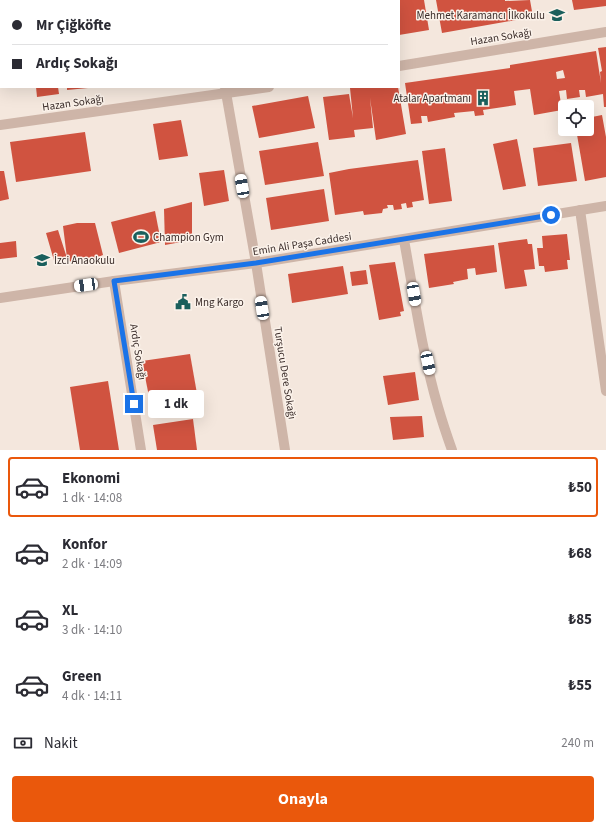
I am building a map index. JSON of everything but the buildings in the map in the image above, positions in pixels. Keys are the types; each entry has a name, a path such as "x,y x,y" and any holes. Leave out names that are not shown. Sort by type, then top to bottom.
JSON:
{"street":[{"name":"Hazan Sokağı","path":"400,66 606,32"},
{"name":"Hazan Sokağı","path":"0,125 226,90 255,88"},
{"name":"Turşucu Dere Sokağı","path":"226,90 286,450"},
{"name":"Emin Ali Paşa Caddesi","path":"0,298 114,281 256,263 606,206"},
{"path":"580,210 606,391"},
{"path":"404,240 431,378 452,450"},
{"name":"Ardıç Sokağı","path":"114,281 141,450"}],"place":[{"name":"Mehmet Karamancı İlkokulu","path":"557,15"},
{"name":"Atalar Apartmanı","path":"483,98"},
{"name":"Champion Gym","path":"141,237"},
{"name":"İzci Anaokulu","path":"42,260"},
{"name":"Mng Kargo","path":"183,302"}],"route":[{"path":"134,404 114,281 256,263 551,215"}]}
